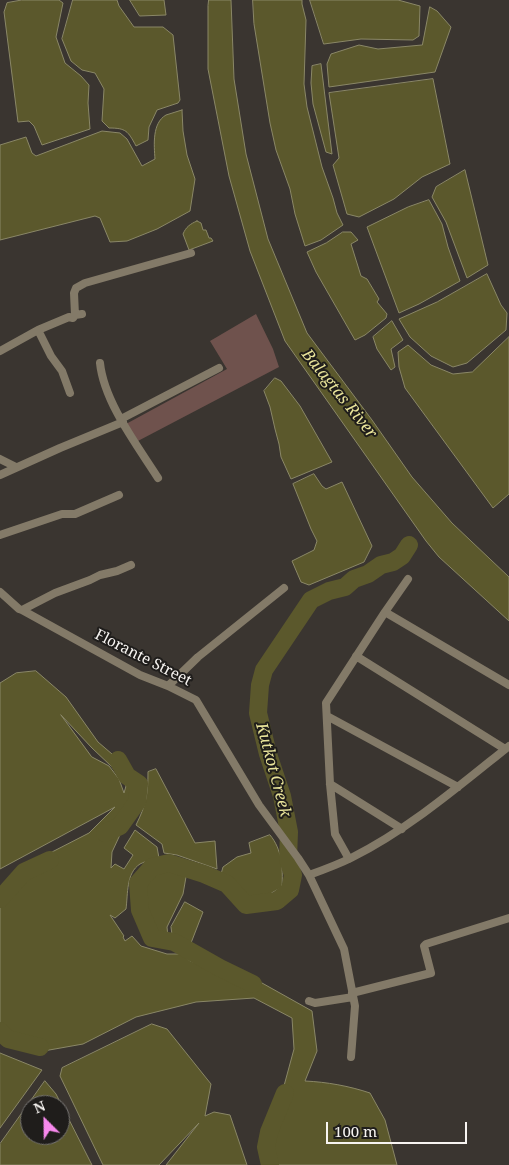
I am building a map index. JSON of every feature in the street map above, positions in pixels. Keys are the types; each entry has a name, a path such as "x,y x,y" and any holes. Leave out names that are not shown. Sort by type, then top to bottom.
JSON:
{"street":[{"path":"0,351 38,330 78,315 74,293 75,290 85,283 191,254"},
{"path":"38,330 51,356 62,371 70,393"},
{"path":"100,363 100,369 109,396 122,421 158,478"},
{"path":"0,475 122,421 219,368"},
{"path":"0,459 16,467"},
{"path":"0,535 62,514 75,514 119,494"},
{"path":"22,610 55,593 131,565"},
{"path":"349,859 335,834 330,784 326,703 408,579"},
{"path":"168,686 198,657 284,588"},
{"name":"Florante Street","path":"0,592 19,609 140,675 196,700 259,805 298,858 344,949 354,1006 351,1056"},
{"path":"385,612 509,685"},
{"path":"308,876 349,859 402,829 507,747 356,656"},
{"path":"328,716 458,787"},
{"path":"330,784 402,829"},
{"path":"309,1001 315,1003 352,995 431,973 424,946 426,944 509,918"}],"shaded area":[{"path":"256,314 273,349 279,367 136,442 126,424 227,369 210,341"}],"water":[{"path":"22,0 59,0 63,3 56,37 65,63 89,85 90,129 42,145 34,126 29,121 18,122 4,12 7,3"},
{"path":"73,0 117,0 119,6 134,27 163,27 173,35 180,100 178,103 157,110 149,127 148,140 136,146 126,131 109,128 102,121 104,89 95,73 82,70 71,61 62,39"},
{"path":"130,0 164,0 166,15 140,16"},
{"name":"Balagtas River","path":"209,0 231,0 234,79 246,154 268,239 307,333 412,477 452,523 509,577 509,621 439,557 426,541 285,341 250,251 229,176 208,69"},
{"path":"253,0 302,0 306,20 304,84 307,107 322,167 337,213 343,225 321,240 305,246 295,214 290,189 276,150 270,123 254,24"},
{"path":"310,0 398,0 420,6 419,36 413,40 361,39 324,44"},
{"path":"430,7 437,11 451,27 435,72 329,87 327,64 331,54 359,45 378,49 422,45"},
{"path":"321,64 332,154 326,152 313,104 312,66"},
{"path":"433,79 450,164 422,177 394,199 359,217 347,214 333,165 339,158 329,93"},
{"path":"182,110 187,155 195,179 190,211 157,229 127,241 110,242 100,218 95,216 0,240 0,145 26,137 32,153 36,156 102,131 120,133 127,139 142,166 155,159 155,135 158,123 166,115"},
{"path":"465,170 488,265 467,278 446,222 432,197 436,187"},
{"path":"429,200 442,224 460,281 399,313 367,227 408,207"},
{"path":"197,221 201,223 203,230 206,230 209,238 213,241 189,250 183,234 188,226"},
{"path":"343,232 351,232 358,240 351,244 361,276 367,279 379,299 377,302 387,314 386,318 365,335 355,340 316,272 307,252"},
{"path":"487,274 501,305 507,313 506,330 467,363 453,367 431,356 410,337 399,319 437,302"},
{"path":"392,321 403,340 391,349 395,367 391,370 377,349 373,337"},
{"path":"509,337 509,494 493,508 405,388 399,367 398,352 408,345 431,365 453,374 472,372"},
{"path":"275,378 281,381 300,406 332,462 291,479 281,457 270,407 264,391"},
{"path":"314,474 326,489 342,482 372,546 364,562 309,585 301,582 292,561 314,550 317,541 293,484"},
{"path":"36,671 66,697 98,742 126,766 134,783 119,837 112,852 111,868 115,864 124,869 133,855 124,848 135,830 157,847 159,858 142,863 135,868 128,884 126,909 115,918 110,915 124,936 125,941 132,936 141,946 167,954 182,954 190,961 262,983 312,1011 317,1051 305,1081 338,1085 370,1093 385,1120 397,1165 275,1165 269,1141 294,1049 292,1018 254,998 196,1002 136,1017 83,1044 38,1052 6,1035 0,1025 0,896 50,853 89,833 115,807 0,869 0,683 16,673","holes":["61,715 112,767 126,786 124,793 119,779 109,766 92,757"]},
{"path":"156,769 195,843 215,841 217,869 177,855 164,853 162,844 136,825 146,799 148,772"},
{"path":"270,835 277,846 281,859 282,887 268,895 251,898 244,895 232,880 221,874 223,867 237,857 251,853 249,843"},
{"path":"170,866 184,872 186,877 183,894 167,927 168,937 153,926 144,897 144,890 145,884 154,874"},
{"path":"185,902 203,912 191,943 172,935 171,927"},
{"path":"152,1024 167,1029 211,1084 205,1116 214,1112 230,1115 247,1165 166,1165 199,1123 159,1165 103,1165 60,1076 62,1068"},
{"path":"0,1053 42,1070 24,1095 20,1095 20,1100 0,1128"},
{"path":"45,1081 57,1095 35,1095"},
{"path":"20,1116 20,1145 70,1145 70,1122 92,1165 0,1165 0,1144"}],"waterway":[{"name":"Kutkot Creek","path":"253,984 174,942 152,938 140,910 138,883 152,867 169,863 204,874 227,884 246,905 277,901 290,890 293,875 288,859 289,832 282,796 268,754 258,713 260,685 264,670 311,600 329,591 345,587 354,579 368,574 381,565 393,562 402,556 409,545"},
{"path":"105,833 120,826 137,802 139,784 127,776 118,760"},
{"path":"0,899 24,872 50,860"},
{"path":"0,1031 8,1039 40,1047"},
{"path":"270,1165 266,1147 269,1132 285,1093"}]}
